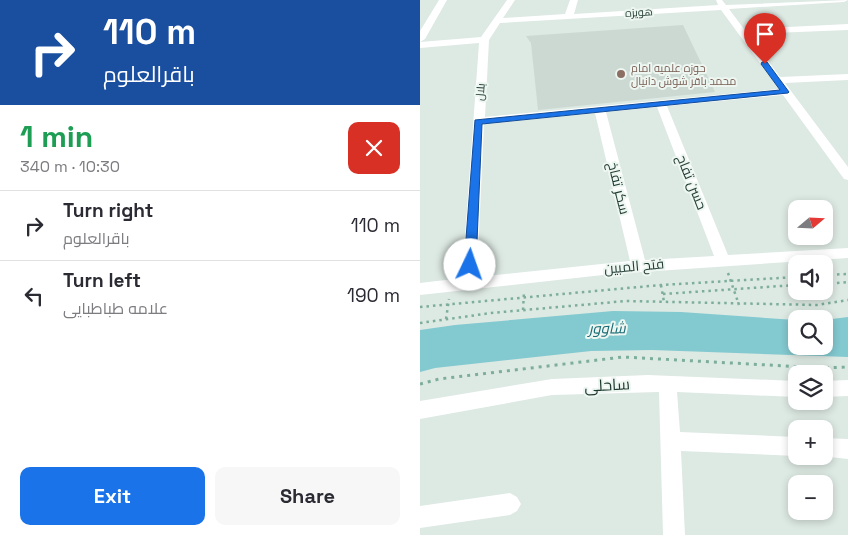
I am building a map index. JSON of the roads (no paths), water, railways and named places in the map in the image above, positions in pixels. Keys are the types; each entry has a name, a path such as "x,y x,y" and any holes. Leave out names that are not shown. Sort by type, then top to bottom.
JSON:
{"street":[{"path":"420,39 443,0"},
{"name":"بلال","path":"469,283 484,40 510,0"},
{"path":"569,16 574,0"},
{"name":"هویزه","path":"495,21 720,4 844,0"},
{"path":"720,4 846,170"},
{"path":"741,32 848,27"},
{"path":"420,45 484,40"},
{"path":"777,80 848,77"},
{"path":"478,121 785,92"},
{"name":"حسن تفاح","path":"661,104 723,260"},
{"name":"سکر تفاخ","path":"600,110 639,266"},
{"name":"فتح المبین","path":"420,289 451,284 639,266 848,253"},
{"path":"668,384 674,535"},
{"name":"ساحلی","path":"420,410 552,387 668,384 788,389"},
{"path":"833,389 848,388"},
{"path":"670,441 788,446"},
{"path":"833,448 848,449"},
{"path":"420,517 510,504"}],"water":[{"name":"شاوور","path":"613,311 681,312 788,319 788,355 652,350 591,351 435,368 420,372 420,330 455,325"},
{"path":"848,317 848,357 792,355 833,355 833,319"}],"place":[{"name":"حوزه علمیه امام محمد باقر شوش دانیال","path":"621,74"}]}
